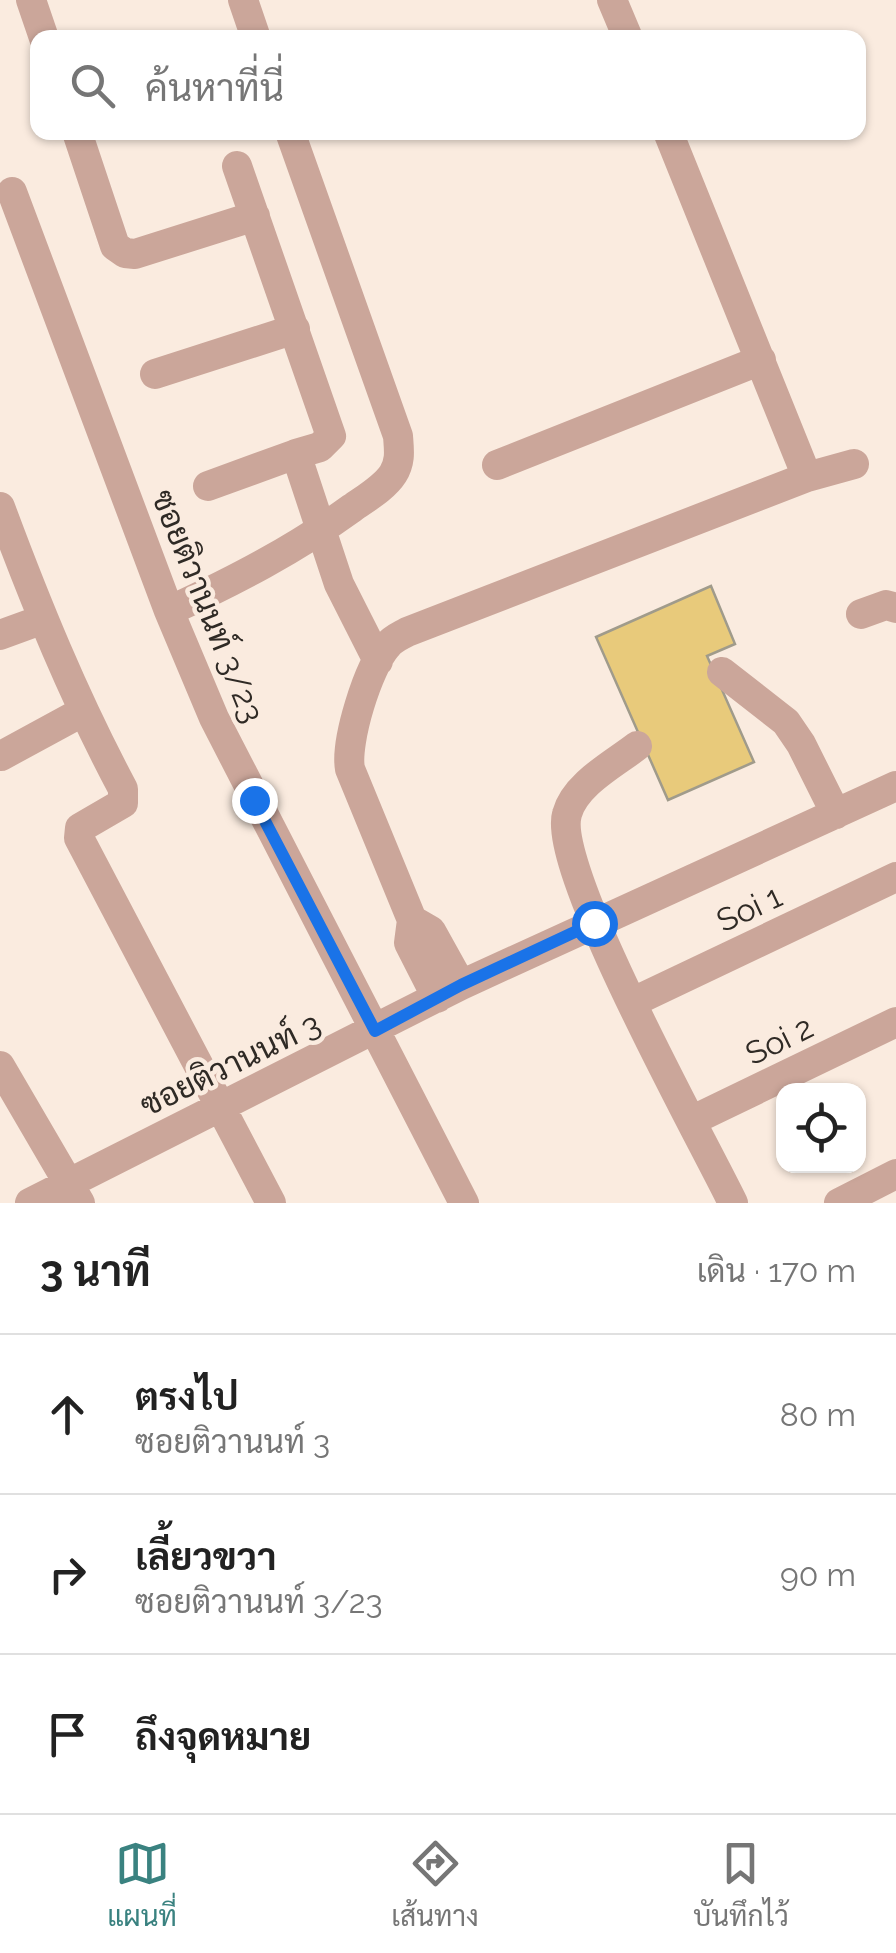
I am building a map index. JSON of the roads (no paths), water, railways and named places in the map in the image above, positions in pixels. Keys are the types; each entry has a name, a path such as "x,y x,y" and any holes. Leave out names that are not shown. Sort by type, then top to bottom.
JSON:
{"street":[{"path":"31,0 41,30"},
{"path":"243,0 253,30"},
{"path":"612,0 625,30"},
{"path":"80,140 115,246 125,253 135,254 255,216"},
{"path":"169,611 247,574 319,532 380,488 400,459 398,436 293,140"},
{"path":"671,140 807,477"},
{"path":"208,486 320,447 331,436 238,166"},
{"name":"ซอยติวานนท์ 3/23","path":"12,192 169,611 246,783 464,1203"},
{"path":"155,374 295,330"},
{"path":"497,464 762,360"},
{"path":"296,454 319,532 348,604 378,660"},
{"path":"449,992 410,943 412,920 347,755 378,660 388,644 407,632 807,477 854,464"},
{"path":"0,507 42,620 125,797 122,803 80,828 80,838 272,1203"},
{"path":"860,614 886,606 896,608"},
{"path":"0,635 42,620"},
{"path":"722,672 786,722 836,814"},
{"path":"1,756 82,712"},
{"path":"636,746 572,800 565,817 573,870 594,923 733,1203"},
{"name":"ซอยติวานนท์ 3","path":"30,1203 75,1193 220,1106 449,992 896,786"},
{"name":"Soi 1","path":"632,1002 896,877"},
{"name":"Soi 2","path":"692,1120 896,1022"},
{"path":"0,1066 75,1193"},
{"path":"840,1203 896,1174"}]}
